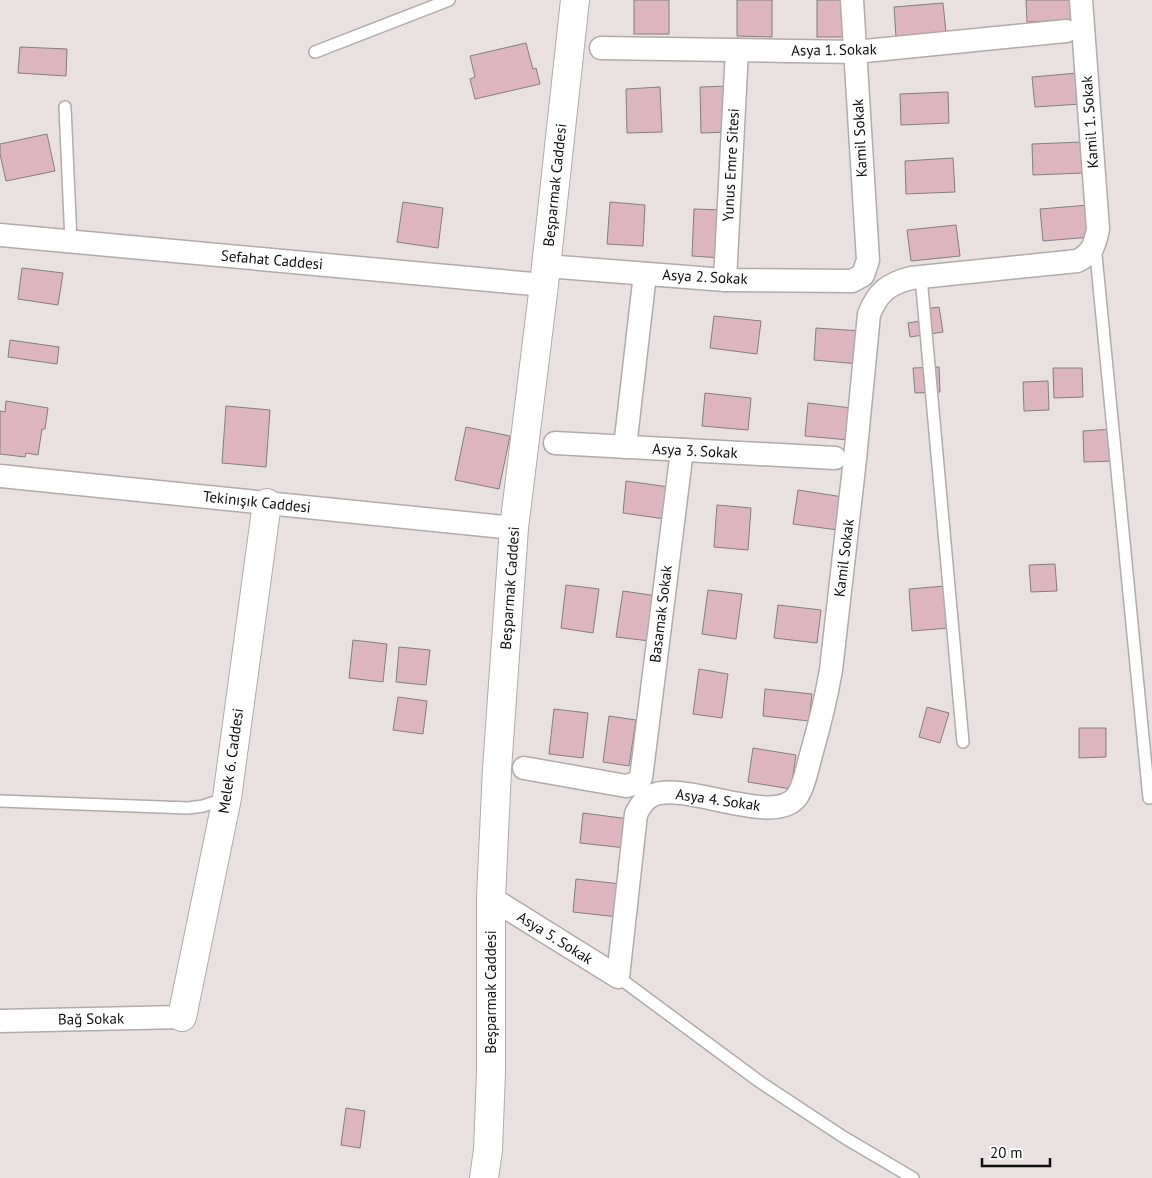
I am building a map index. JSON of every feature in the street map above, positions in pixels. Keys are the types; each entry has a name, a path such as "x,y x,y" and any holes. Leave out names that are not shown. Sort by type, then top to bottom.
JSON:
{"street":[{"name":"Beşparmak Caddesi","path":"484,1178 488,1150 491,1072 491,898 497,769 514,528 545,276 575,0"},
{"name":"Kamil Sokak","path":"852,0 868,260 863,275"},
{"name":"Kamil 1. Sokak","path":"1080,0 1098,229 1095,243"},
{"name":"Asya 1. Sokak","path":"601,48 855,52 1066,31"},
{"name":"Yunus Emre Sitesi","path":"725,280 737,50"},
{"name":"Sefahat Caddesi","path":"0,235 71,242 545,276"},
{"path":"921,277 1077,262 1092,251 1095,243"},
{"name":"Asya 2. Sokak","path":"545,276 645,274 725,280 852,281 863,275"},
{"path":"625,447 645,274"},
{"name":"Kamil Sokak","path":"797,797 826,704 856,459 869,314 875,300 895,282 921,277"},
{"name":"Asya 3. Sokak","path":"555,443 835,458"},
{"name":"Basamak Sokak","path":"524,768 626,786 634,784 641,778 682,450"},
{"name":"Tekinışık Caddesi","path":"0,476 514,528"},
{"name":"Melek 6. Caddesi","path":"182,1017 226,798 266,503"},
{"name":"Asya 4. Sokak","path":"618,977 636,814 640,806 654,794 669,792 692,794 766,808 778,807 797,797"},
{"name":"Asya 5. Sokak","path":"491,898 618,977"},
{"name":"Bağ Sokak","path":"0,1021 182,1017"}],"lane":[{"path":"315,52 449,0"},
{"path":"65,107 71,242"},
{"path":"1095,243 1149,798"},
{"path":"921,277 963,742"},
{"path":"3,801 188,808 203,806 226,798"},
{"path":"618,977 760,1082 845,1138 913,1178"}],"building":[{"path":"634,0 669,0 669,34 634,34"},
{"path":"737,0 772,0 772,37 737,36"},
{"path":"817,0 847,0 847,37 817,37"},
{"path":"1026,0 1073,0 1074,20 1027,22"},
{"path":"943,3 946,32 896,37 894,7"},
{"path":"526,43 533,69 536,68 540,84 475,99 470,79 475,77 470,56"},
{"path":"20,47 67,49 66,76 18,73"},
{"path":"1078,73 1081,104 1035,107 1032,77"},
{"path":"728,86 729,132 701,133 700,87"},
{"path":"660,87 662,132 627,133 626,89"},
{"path":"948,92 949,123 901,125 900,94"},
{"path":"47,134 55,171 6,181 0,154 0,144"},
{"path":"1082,142 1083,173 1033,175 1032,144"},
{"path":"953,158 955,192 906,194 905,161"},
{"path":"403,202 443,208 438,248 397,242"},
{"path":"610,202 645,205 643,246 607,244"},
{"path":"1089,205 1091,237 1043,241 1040,209"},
{"path":"694,209 723,210 721,258 692,256"},
{"path":"956,225 960,256 911,261 907,230"},
{"path":"22,268 63,273 58,305 18,299"},
{"path":"939,307 943,332 910,337 908,323 920,321 918,310"},
{"path":"714,316 761,321 757,354 710,348"},
{"path":"816,328 862,331 859,364 814,360"},
{"path":"10,340 59,347 57,364 8,357"},
{"path":"939,367 940,392 915,393 913,368"},
{"path":"1053,368 1082,368 1083,397 1054,398"},
{"path":"1048,381 1049,410 1024,411 1023,382"},
{"path":"705,393 751,398 748,430 702,426"},
{"path":"6,401 48,408 38,455 26,453 25,457 0,454 0,411 5,412"},
{"path":"808,403 852,408 849,440 805,436"},
{"path":"226,406 270,410 266,467 222,463"},
{"path":"466,427 510,436 499,489 455,480"},
{"path":"1113,429 1114,461 1084,462 1083,431"},
{"path":"626,481 669,487 665,519 623,513"},
{"path":"798,490 843,497 838,530 793,524"},
{"path":"717,505 751,508 748,550 714,547"},
{"path":"1055,564 1057,591 1031,592 1029,565"},
{"path":"566,585 599,589 593,633 561,628"},
{"path":"945,586 949,628 912,631 909,589"},
{"path":"708,590 742,594 736,639 702,634"},
{"path":"623,591 657,596 650,641 616,637"},
{"path":"778,605 821,610 817,643 774,638"},
{"path":"353,640 387,644 383,682 349,678"},
{"path":"399,647 430,650 426,685 396,682"},
{"path":"699,669 728,674 722,718 693,714"},
{"path":"765,689 812,694 809,721 763,716"},
{"path":"398,697 427,701 423,734 393,730"},
{"path":"927,707 949,713 940,743 919,737"},
{"path":"554,709 588,713 583,758 549,754"},
{"path":"609,716 636,720 629,766 603,762"},
{"path":"1079,728 1106,728 1106,757 1079,758"},
{"path":"753,748 796,755 791,789 748,782"},
{"path":"583,813 629,819 626,848 580,843"},
{"path":"576,879 621,884 618,917 573,912"},
{"path":"346,1108 365,1111 360,1148 341,1145"}]}
